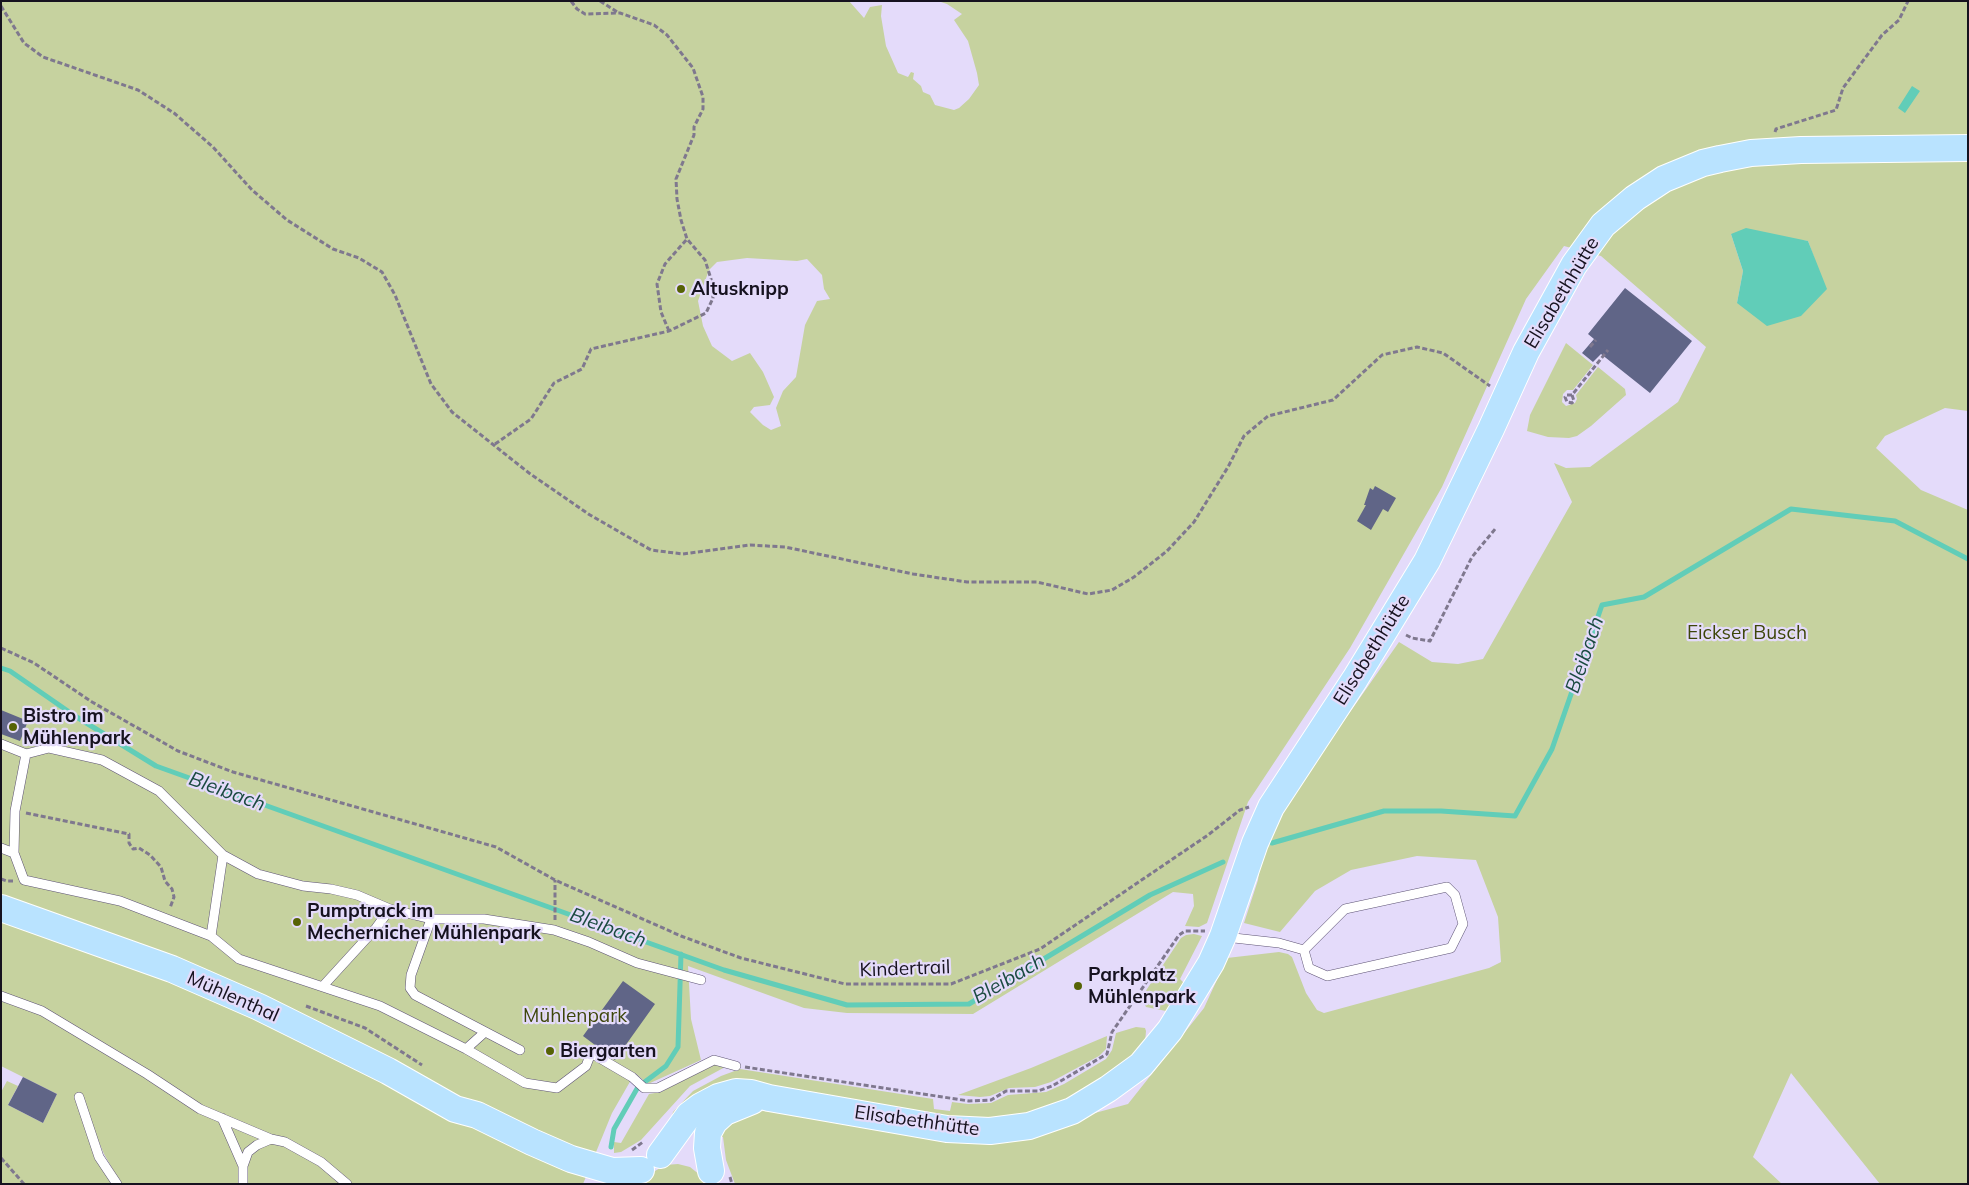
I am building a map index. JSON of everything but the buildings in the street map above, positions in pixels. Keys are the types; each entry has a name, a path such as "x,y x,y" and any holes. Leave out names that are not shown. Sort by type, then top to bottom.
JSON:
{"main road":[{"name":"Elisabethhütte","path":"645,1170 689,1115 718,1097 736,1092 751,1093 947,1129 990,1131 1029,1126 1072,1111 1142,1065 1170,1030 1200,984 1217,932 1271,808 1427,561 1526,352 1587,245 1603,226 1622,208 1664,179 1703,163 1751,153 1801,150 1968,148"},
{"name":"Mühlenthal","path":"1,908 172,969 259,1007 388,1071 455,1109 477,1115 532,1142 597,1168 612,1171 645,1170 671,1152 693,1156 703,1162 714,1177"},
{"path":"714,1177 707,1148 708,1133 714,1122 725,1112 740,1105 770,1098"},
{"name":"Mühlenthal","path":"455,1109 467,1128 537,1164 592,1184"}],"lane":[{"path":"1,744 26,754 49,748 102,760 159,791 223,855 258,874 304,886 357,895 390,909 431,919 484,919 554,930 637,963 701,980"},
{"path":"26,754 15,811 14,853 24,880 120,902 211,936 239,959 380,1006 466,1049 525,1083 557,1088 586,1066 591,1053 632,1077 644,1088 658,1088 714,1060 736,1066"},
{"path":"1,848 14,853"},
{"path":"211,936 223,855"},
{"path":"1447,887 1456,895 1463,924 1451,948 1327,976 1309,968 1304,950 1345,909 1447,887"},
{"path":"324,986 376,928 390,909"},
{"path":"431,919 412,975 410,988 416,995 520,1050"},
{"path":"1217,932 1279,943 1304,950"},
{"path":"1,996 42,1011 147,1074 200,1109 271,1139 285,1142 314,1158 347,1184"},
{"path":"466,1049 485,1032"},
{"path":"79,1097 100,1156 117,1184"},
{"path":"222,1118 243,1166"},
{"path":"243,1184 243,1166 248,1152 257,1144 271,1139"}],"path":[{"path":"571,1 585,14 620,13"},
{"path":"494,444 531,419 554,383 582,369 591,349 669,331 706,313 713,298 711,278 705,260 687,239 680,220 676,178 694,135 694,127 703,109 704,97 700,86 693,68 667,35 654,25 620,13 600,1"},
{"path":"1773,137 1776,129 1836,110 1843,88 1882,35 1899,20 1908,1"},
{"path":"1,6 24,43 43,57 138,90 174,113 212,147 252,190 287,220 333,249 359,258 382,272 395,295 431,384 452,412 529,473 582,510 651,550 683,554 750,545 785,547 913,574 967,582 1037,582 1088,594 1112,590 1167,551 1194,522 1228,467 1244,436 1268,416 1333,400 1382,355 1418,347 1443,354 1492,387"},
{"path":"669,331 661,312 657,284 665,264 687,239"},
{"path":"1590,347 1596,340"},
{"path":"1572,395 1608,350"},
{"path":"1387,626 1412,638 1430,641 1472,557 1496,528"},
{"name":"Kindertrail","path":"1,648 34,664 92,702 178,751 243,775 496,847 555,880 681,936 750,961 845,984 951,984 1040,949 1208,835 1240,810 1255,805"},
{"path":"15,811 129,834 129,843 133,849 140,848 150,855 161,867 165,881 172,889 174,897 166,919"},
{"path":"555,880 555,918"},
{"path":"736,1066 969,1101 991,1100 1006,1091 1038,1091 1052,1086 1107,1054 1112,1032 1179,935 1185,931 1217,932"},
{"path":"1,1158 24,1184"}],"green space":[{"path":"1,1 849,1 864,18 870,7 882,5 881,16 886,46 898,73 908,77 911,72 914,73 913,79 921,86 923,92 930,95 935,105 954,110 969,99 979,85 968,41 954,20 962,14 947,4 938,1 1968,1 1968,411 1945,408 1885,436 1876,448 1921,490 1968,510 1968,1184 1880,1184 1791,1073 1753,1157 1782,1184 735,1184 726,1160 723,1137 717,1134 748,1112 780,1110 981,1144 1128,1104 1204,1008 1227,958 1279,952 1288,954 1292,957 1306,993 1317,1010 1324,1013 1489,968 1501,962 1498,917 1476,860 1417,856 1351,870 1315,891 1280,932 1244,923 1258,880 1261,857 1278,815 1399,642 1432,662 1458,664 1483,659 1572,502 1554,463 1566,468 1590,467 1678,402 1706,347 1601,256 1564,246 1526,299 1442,487 1350,648 1248,802 1207,923 1199,927 1185,926 1194,906 1193,894 1173,892 973,1014 847,1013 804,1008 688,966 691,1019 701,1060 648,1084 635,1073 612,1113 583,1184 121,1184 104,1154 88,1117 113,1184 1,1184 1,1092 7,1081 18,1086 8,1105 43,1123 57,1094 1,1066","holes":["1731,234 1808,241 1815,260 1737,303 1743,271","747,258 797,261 807,259 822,275 824,289 830,299 817,301 805,325 796,377 783,391 776,408 781,426 771,430 750,412 754,407 770,405 774,397 763,372 750,353 732,361 712,346 703,326 698,301 709,270 717,262"]},
{"path":"1566,343 1593,365 1573,390 1567,390 1563,394 1562,402 1566,406 1575,403 1576,395 1598,367 1625,389 1626,395 1577,436 1569,438 1548,437 1527,431 1530,415"},
{"path":"1194,934 1202,936 1180,979 1186,985 1166,1011 1146,1007 1143,995 1181,938"},
{"path":"1136,1027 1145,1028 1145,1043 1143,1046 1108,1077 1046,1111 978,1121 750,1085 673,1119 672,1116 673,1112 693,1091 721,1076 740,1069 933,1099 934,1109 950,1111 952,1102 968,1104 991,1103 1008,1095 1046,1092 1064,1084 1106,1059 1112,1050 1116,1033"},
{"path":"1107,1036 1106,1049 1099,1056 1051,1082 1035,1087 1009,1088 990,1096 958,1095 1031,1068"},
{"path":"715,1063 727,1066 690,1086 641,1140 621,1152 614,1153 614,1142 621,1143 649,1094 661,1092"},
{"path":"678,1164 690,1167 700,1175 704,1184 645,1184 655,1171 665,1165"}],"shaded area":[{"path":"1912,86 1920,91 1905,113 1898,108"},
{"path":"1746,228 1808,241 1827,289 1801,316 1767,326 1737,303 1743,271 1731,234"}],"waterway":[{"name":"Bleibach","path":"1272,843 1384,811 1441,811 1515,816 1552,749 1602,605 1644,597 1791,509 1895,521 1968,559"},
{"name":"Bleibach","path":"1,668 10,671 75,716 156,766 724,970 847,1005 969,1004 1150,895 1223,862"},
{"path":"611,1147 614,1129 638,1087 666,1066 678,1047 681,954"}],"place":[{"name":"Altusknipp","path":"681,289"},
{"name":"Bistro im Mühlenpark","path":"13,727"},
{"name":"Pumptrack im Mechernicher Mühlenpark","path":"297,922"},
{"name":"Parkplatz Mühlenpark","path":"1078,986"},
{"name":"Biergarten","path":"550,1051"}],"park label":[{"name":"Eickser Busch","path":"1747,633"},
{"name":"Mühlenpark","path":"575,1016"}]}
